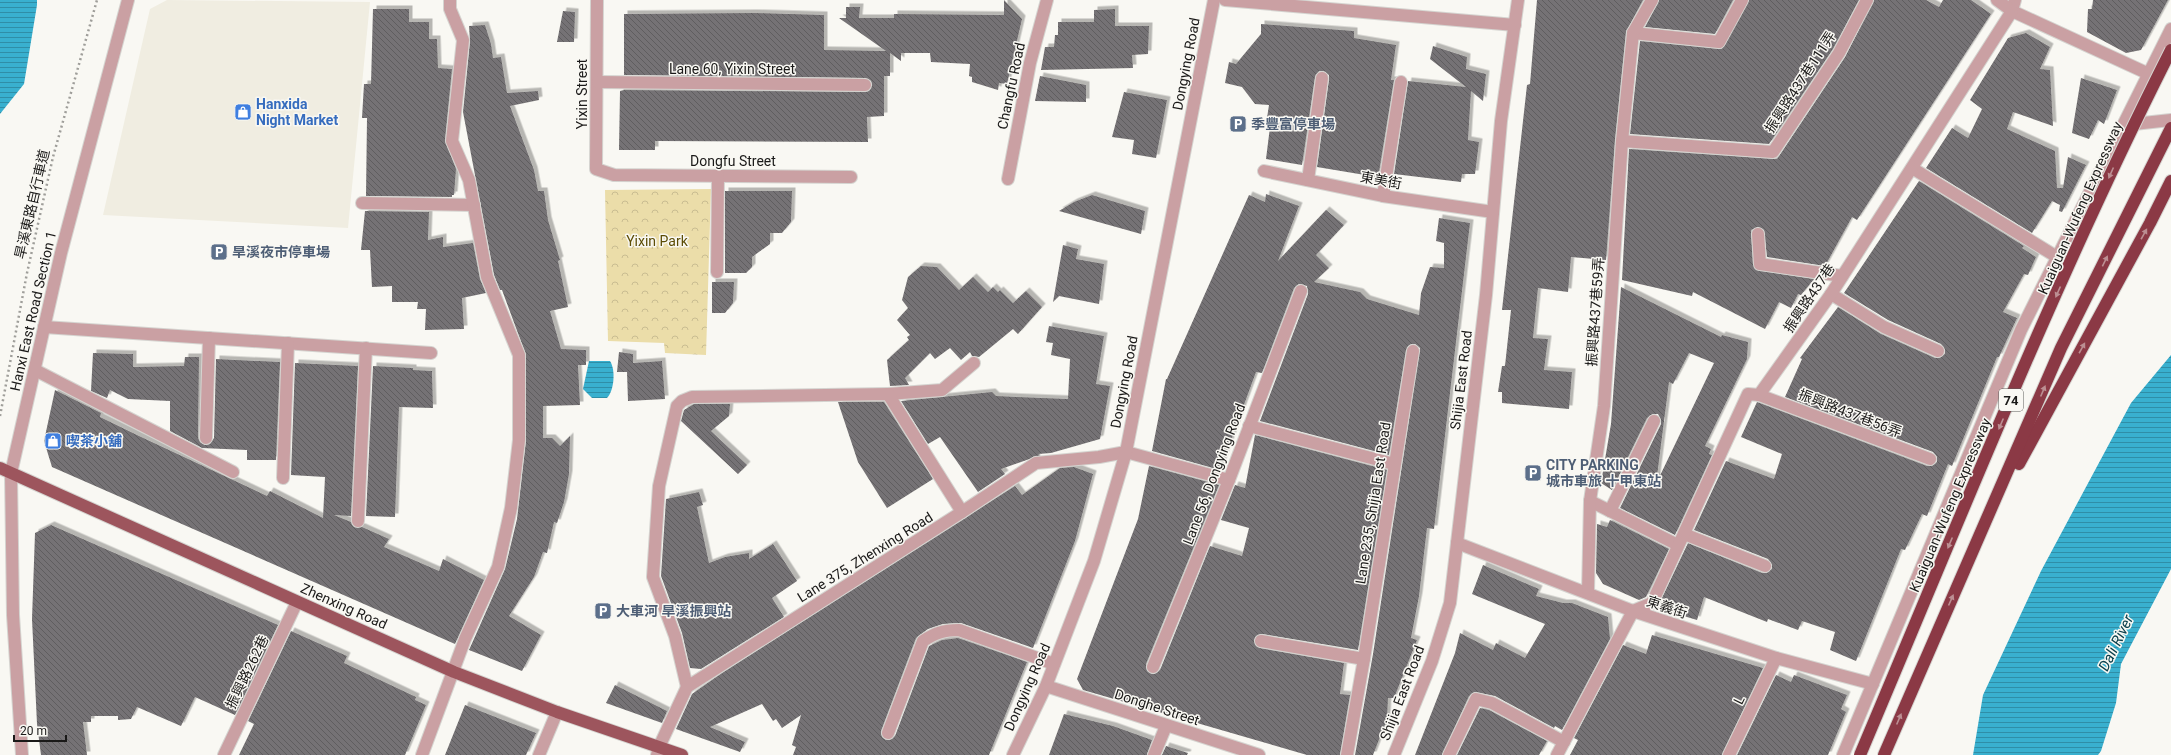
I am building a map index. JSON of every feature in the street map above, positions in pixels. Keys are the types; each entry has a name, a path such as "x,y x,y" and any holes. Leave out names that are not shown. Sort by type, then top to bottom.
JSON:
{"highway":[{"name":"Kuaiguan-Wufeng Expressway","path":"1860,755 2041,329 2124,143 2171,49"},
{"name":"74","path":"1884,755 2061,348 2171,128"},
{"path":"1983,530 2150,223 2171,181"}],"main road":[{"name":"Zhenxing Road","path":"0,468 454,672 659,752 682,755"}],"street":[{"name":"Hanxi East Road Section 1","path":"22,755 12,615 12,473 61,253 128,0"},
{"path":"422,755 465,639 498,567 511,508 519,440 519,354 487,277 469,180 452,141 463,40 450,9 450,0"},
{"name":"Yixin Street","path":"597,0 598,82 596,168 614,175"},
{"name":"Changfu Road","path":"1008,179 1030,63 1047,0"},
{"name":"Dongying Road","path":"1013,755 1046,686 1094,560 1126,452 1214,0"},
{"path":"1225,0 1515,25"},
{"name":"Shijia East Road","path":"1394,755 1432,661 1447,611 1457,543 1486,295 1501,121 1518,0"},
{"name":"振興路437巷59弄","path":"1588,592 1590,501 1604,406 1622,141 1633,33 1652,0"},
{"path":"1633,33 1719,42 1742,0"},
{"name":"振興路437巷111弄","path":"1622,141 1773,152 1839,53 1867,0"},
{"path":"1997,0 1997,2 2014,6 2149,74"},
{"name":"振興路437巷","path":"1633,611 1652,603 1748,394 1759,395 1831,294 2014,6"},
{"path":"1843,755 2021,330 2171,29"},
{"path":"2157,58 2171,49"},
{"path":"1308,180 1322,78"},
{"name":"Lane 60, Yixin Street","path":"598,82 865,85"},
{"path":"1383,196 1401,82"},
{"path":"2124,125 2171,120"},
{"path":"1912,168 2057,258"},
{"name":"東美街","path":"1264,171 1383,196 1493,212"},
{"name":"Dongfu Street","path":"614,175 851,177"},
{"path":"717,272 718,176"},
{"path":"362,203 474,205"},
{"path":"1758,234 1760,264 1842,276"},
{"name":"Lane 56, Dongying Road","path":"1153,668 1229,480 1301,291"},
{"path":"1831,294 1884,327 1938,351"},
{"path":"44,327 431,353"},
{"path":"206,438 209,338"},
{"path":"283,478 288,343"},
{"path":"358,521 366,348"},
{"name":"Lane 235, Shijia East Road","path":"1347,755 1364,659 1413,351"},
{"path":"659,752 687,688 675,636 653,577 659,486 676,406 682,401 692,397 888,394 942,390 974,363"},
{"path":"35,370 233,472"},
{"path":"888,394 962,512"},
{"name":"振興路437巷56弄","path":"1759,395 1930,459"},
{"path":"1610,511 1654,422"},
{"path":"1249,426 1394,464"},
{"path":"1126,452 1229,480"},
{"name":"Lane 375, Zhenxing Road","path":"687,688 1036,463 1099,457 1126,452"},
{"path":"1590,501 1678,546"},
{"path":"1684,534 1765,566"},
{"name":"東義街","path":"1457,543 1588,592 1633,611 1776,658 1873,684"},
{"name":"振興路262巷","path":"224,755 297,602"},
{"path":"1557,755 1633,611"},
{"path":"888,733 923,641 933,634 944,630 959,630 1054,664"},
{"path":"1261,641 1364,659"},
{"name":"L","path":"1729,755 1776,658"},
{"name":"Donghe Street","path":"1046,686 1259,755"},
{"path":"1449,755 1476,699 1492,703 1564,742"},
{"path":"539,755 557,712"},
{"path":"1154,755 1166,726"}],"path":[{"name":"旱溪東路自行車道","path":"0,416 27,273 53,157 97,0"}],"shaded area":[{"name":"Hanxida Night Market","path":"167,0 370,2 348,228 103,215 150,9"}],"green space":[{"name":"Yixin Park","path":"711,189 706,355 665,353 664,343 608,341 605,190"}],"water":[{"path":"0,0 37,0 37,5 24,84 0,114"},
{"name":"Dali River","path":"2171,355 2171,569 2121,664 2116,703 2101,751 2098,755 1973,755 1983,695 2041,571 2131,403"},
{"path":"589,361 610,361 612,365 614,375 613,386 607,398 592,398 583,389"}],"building":[{"path":"1004,0 1022,19 1007,84 999,83 998,90 972,82 972,77 969,76 970,64 931,62 930,53 901,53 901,61 890,53 890,76 884,76 884,116 867,117 868,142 655,141 655,150 619,150 620,91 865,92 869,91 872,85 871,81 865,78 624,75 624,14 754,13 824,15 824,50 886,51 839,18 846,18 846,7 860,7 859,18 894,18 894,14 1004,15"},
{"path":"1537,0 1643,0 1626,32 1615,140 1606,260 1571,257 1568,292 1538,288 1533,338 1548,339 1544,370 1572,372 1569,409 1502,403 1502,392 1498,392 1502,366 1505,366 1511,310 1502,310 1527,85 1530,84"},
{"path":"1659,0 1733,0 1715,34 1645,27"},
{"path":"1749,0 1859,0 1833,49 1769,144 1630,134 1640,41 1722,49"},
{"path":"1874,0 1926,0 1939,7 1943,0 1971,0 1991,14 1857,220 1852,217 1825,266 1767,257 1764,230 1758,227 1751,230 1753,264 1756,270 1814,279 1801,295 1798,294 1791,308 1779,302 1765,329 1693,292 1692,296 1622,280 1629,149 1777,159 1845,57"},
{"path":"2093,0 2168,0 2141,50 2126,53 2087,32 2088,9 2092,9"},
{"path":"373,9 409,9 409,22 429,22 429,39 437,39 438,68 452,69 445,140 456,169 454,195 452,195 452,197 366,196 367,118 362,118 364,84 371,84"},
{"path":"1115,9 1115,26 1149,26 1148,54 1132,55 1133,68 1041,70 1045,47 1054,47 1055,35 1058,35 1058,22 1094,22 1094,10"},
{"path":"563,11 575,12 574,42 557,42"},
{"path":"1261,24 1354,31 1354,38 1396,45 1391,80 1394,80 1377,177 1317,167 1329,79 1329,75 1323,71 1319,71 1315,77 1302,165 1266,159 1271,119 1267,118 1269,105 1255,104 1242,87 1225,83 1229,62 1236,64 1261,34"},
{"path":"485,25 491,44 493,58 501,57 507,93 538,91 539,100 510,106 534,170 538,191 544,191 548,220 560,260 558,261 568,307 550,311 561,349 586,350 586,365 578,365 580,405 543,406 543,438 552,438 560,446 570,436 569,474 564,502 557,523 554,522 547,553 543,552 534,577 509,616 541,635 522,671 469,650 505,569 517,519 526,440 526,355 502,290 500,290 494,275 463,112 470,41 469,26"},
{"path":"2026,33 2050,47 2040,69 2050,70 2053,126 2013,112 2007,129 2055,151 2057,188 2063,188 2068,157 2086,165 2062,212 2059,211 2060,205 2052,201 2032,233 1926,168 1952,128 1968,138 1982,109 1970,100 2008,38"},
{"path":"1433,46 1467,57 1466,69 1486,74 1483,101 1471,91 1468,140 1479,142 1475,174 1462,174 1461,182 1394,174 1408,81 1466,87 1430,59"},
{"path":"1040,76 1086,85 1086,102 1035,101"},
{"path":"2081,78 2117,90 2104,124 2098,120 2089,139 2072,133"},
{"path":"1124,92 1167,100 1156,158 1132,154 1134,140 1112,137"},
{"path":"1919,181 2024,246 2022,248 2036,257 2028,275 2024,274 2003,312 2017,318 1999,357 1997,357 1952,466 1948,464 1927,516 1922,514 1905,550 1901,549 1856,661 1830,650 1835,632 1802,621 1798,630 1768,619 1767,622 1704,597 1697,620 1657,608 1688,543 1762,573 1766,573 1772,569 1772,565 1768,559 1694,530 1726,461 1774,479 1782,454 1741,437 1757,402 1927,466 1932,466 1937,462 1937,457 1933,452 1785,397 1802,359 1800,358 1838,307 1881,334 1935,358 1939,358 1945,354 1945,350 1941,344 1888,320 1844,293"},
{"path":"725,191 792,191 791,222 782,233 770,233 770,244 752,257 752,267 746,273 725,273"},
{"path":"1266,194 1299,206 1278,261 1326,210 1344,225 1316,255 1329,268 1314,282 1360,292 1367,299 1419,315 1421,293 1430,267 1444,268 1444,243 1436,241 1439,218 1470,223 1434,529 1427,528 1419,596 1411,638 1417,640 1394,698 1388,698 1387,719 1373,755 1355,755 1373,654 1420,348 1415,344 1411,344 1406,350 1389,455 1260,421 1308,294 1307,286 1299,284 1294,288 1262,373 1256,372 1220,470 1152,451 1166,379 1249,195 1265,202"},
{"path":"1092,195 1145,211 1141,234 1059,211 1074,202"},
{"path":"365,211 429,212 428,240 443,237 443,247 473,243 480,279 486,293 462,298 464,329 425,330 426,309 417,309 418,302 392,302 392,286 372,287 370,250 361,250"},
{"path":"1063,245 1078,249 1076,259 1104,264 1099,304 1059,296 1053,302"},
{"path":"921,266 937,267 959,290 973,277 988,292 993,287 998,292 1000,290 1013,303 1026,291 1042,307 1018,334 1013,329 979,357 972,356 970,352 961,360 950,348 935,359 930,353 905,378 909,385 890,386 887,360 909,340 907,337 910,335 897,320 908,308 902,300 908,277"},
{"path":"712,282 734,282 733,303 725,313 712,313"},
{"path":"1621,287 1721,337 1722,335 1748,342 1747,359 1705,446 1711,449 1709,454 1712,455 1675,535 1620,508 1661,424 1658,414 1653,414 1647,418 1612,490 1601,483 1611,424","holes":["1689,353 1714,363 1656,484 1669,382 1673,384"]},
{"path":"1049,326 1104,336 1096,384 1110,386 1100,439 1051,453 1038,454 1041,455 1001,469 1005,474 978,492 940,437 928,444 901,401 992,392 996,396 1068,399 1070,359 1051,355 1053,343 1046,342"},
{"path":"619,352 633,354 633,363 662,361 665,399 628,401 627,372 617,372"},
{"path":"93,353 133,354 133,367 184,366 185,357 199,357 198,438 200,442 205,445 210,444 214,438 216,359 280,362 276,460 247,460 247,450 202,448 170,431 170,401 128,399 110,390 107,398 91,391"},
{"path":"295,363 358,366 351,516 334,515 351,522 354,527 362,527 389,539 384,547 439,571 443,559 484,580 455,644 52,467 44,441 55,390 101,413 100,417 139,436 267,496 270,491 323,518 325,477 291,475"},
{"path":"373,366 413,368 413,370 432,371 433,408 399,407 395,517 366,516"},
{"path":"838,402 884,402 933,479 887,508 858,462"},
{"path":"694,404 730,404 729,416 711,431 747,465 738,474 681,421 684,410"},
{"path":"1255,435 1387,470 1358,650 1262,634 1256,636 1254,640 1256,646 1260,648 1344,663 1340,694 1350,695 1340,755 1307,755 1083,690 1077,679 1138,519 1149,466 1219,485 1146,664 1147,671 1154,674 1160,670 1210,546 1242,556 1249,528 1221,520 1235,485 1245,488"},
{"path":"1074,467 1093,474 1075,541 1033,648 961,623 943,624 928,629 916,638 881,731 882,737 886,740 892,739 895,736 929,646 942,640 958,638 1027,662 989,755 793,755 796,747 792,745 801,715 782,728 776,719 773,721 762,704 710,727 745,742 740,752 676,729 692,694 722,673 1015,486 1022,495 1060,468"},
{"path":"699,492 703,505 697,507 709,563 725,557 749,553 749,559 773,544 797,581 772,598 784,617 701,669 690,668 682,633 661,576 666,499"},
{"path":"1610,520 1669,549 1646,597 1639,600 1603,584 1596,573 1597,524 1607,527"},
{"path":"51,525 278,625 235,715 195,697 181,726 137,707 131,719 118,720 118,716 91,716 91,722 83,722 87,755 41,755 37,724 32,619 35,533"},
{"path":"1483,565 1539,589 1536,596 1563,603 1572,603 1608,617 1610,639 1562,730 1555,726 1554,728 1495,696 1475,692 1469,696 1442,755 1415,755 1455,653 1460,633 1493,650 1496,643 1525,658 1545,624 1472,594"},
{"path":"291,631 347,656 344,663 416,697 415,700 426,705 405,755 239,755 254,724 248,721"},
{"path":"1652,635 1763,668 1722,755 1570,755 1578,740 1574,738 1623,645 1646,654"},
{"path":"1776,675 1791,682 1794,675 1847,695 1841,709 1846,712 1828,755 1737,755"},
{"path":"615,685 667,711 662,723 606,703"},
{"path":"465,705 536,733 526,755 445,755"},
{"path":"1480,708 1489,710 1547,741 1539,755 1457,755"},
{"path":"1064,714 1113,726 1152,740 1147,755 1049,755"},
{"path":"1166,746 1188,753 1187,755 1162,755"}],"place":[{"name":"Hanxida Night Market","path":"243,112"},
{"name":"季豐富停車場","path":"1238,124"},
{"name":"旱溪夜市停車場","path":"219,252"},
{"name":"喫茶小舖","path":"53,441"},
{"name":"CITY PARKING 城市車旅 十甲東站","path":"1533,473"},
{"name":"大車河 旱溪振興站","path":"603,611"}]}
